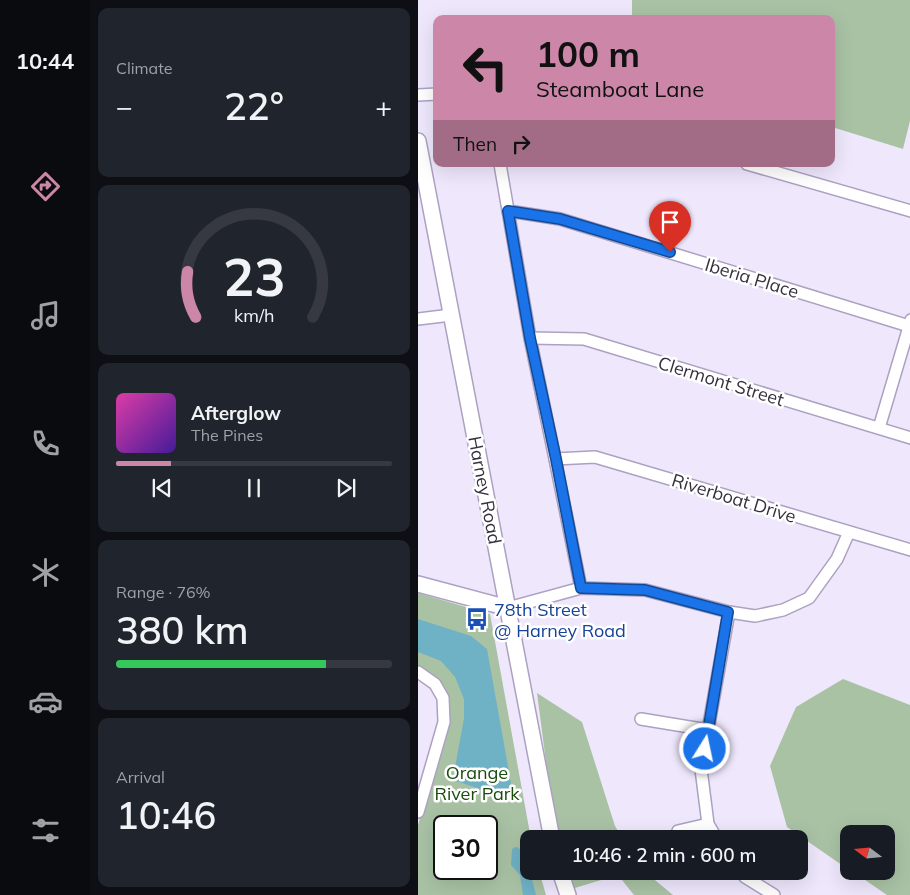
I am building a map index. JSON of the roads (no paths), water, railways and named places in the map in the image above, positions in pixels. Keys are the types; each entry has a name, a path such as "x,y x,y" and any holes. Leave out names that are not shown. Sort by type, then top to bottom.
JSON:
{"street":[{"path":"418,95 433,94"},
{"name":"Harney Road","path":"418,142 550,830"},
{"path":"501,167 530,338 581,588"},
{"path":"758,167 910,211"},
{"name":"Iberia Place","path":"508,211 560,219 910,323"},
{"path":"418,319 452,316"},
{"path":"878,428 910,323"},
{"name":"Clermont Street","path":"530,338 584,339 910,438"},
{"name":"Riverboat Drive","path":"556,459 595,457 910,550"},
{"path":"418,584 508,608 581,588 645,590 728,612 755,616 784,610 809,598 837,559 849,532"},
{"path":"712,830 708,824 702,769 728,612"},
{"path":"418,672 434,684 443,698 444,722 418,812"},
{"path":"641,719 708,730"},
{"path":"682,830 708,824"},
{"path":"563,880 568,895"},
{"path":"751,880 774,895"}],"water":[{"path":"418,619 471,636 487,649 511,783 508,788 498,795 456,781 454,773 464,718 464,699 455,677 441,661 418,652"},
{"path":"516,847 520,850 520,875 511,865 513,848"},
{"path":"521,880 532,880 536,895 523,895"}],"place":[{"name":"78th Street @ Harney Road","path":"477,619"}],"park label":[{"name":"Orange River Park","path":"477,782"}]}
